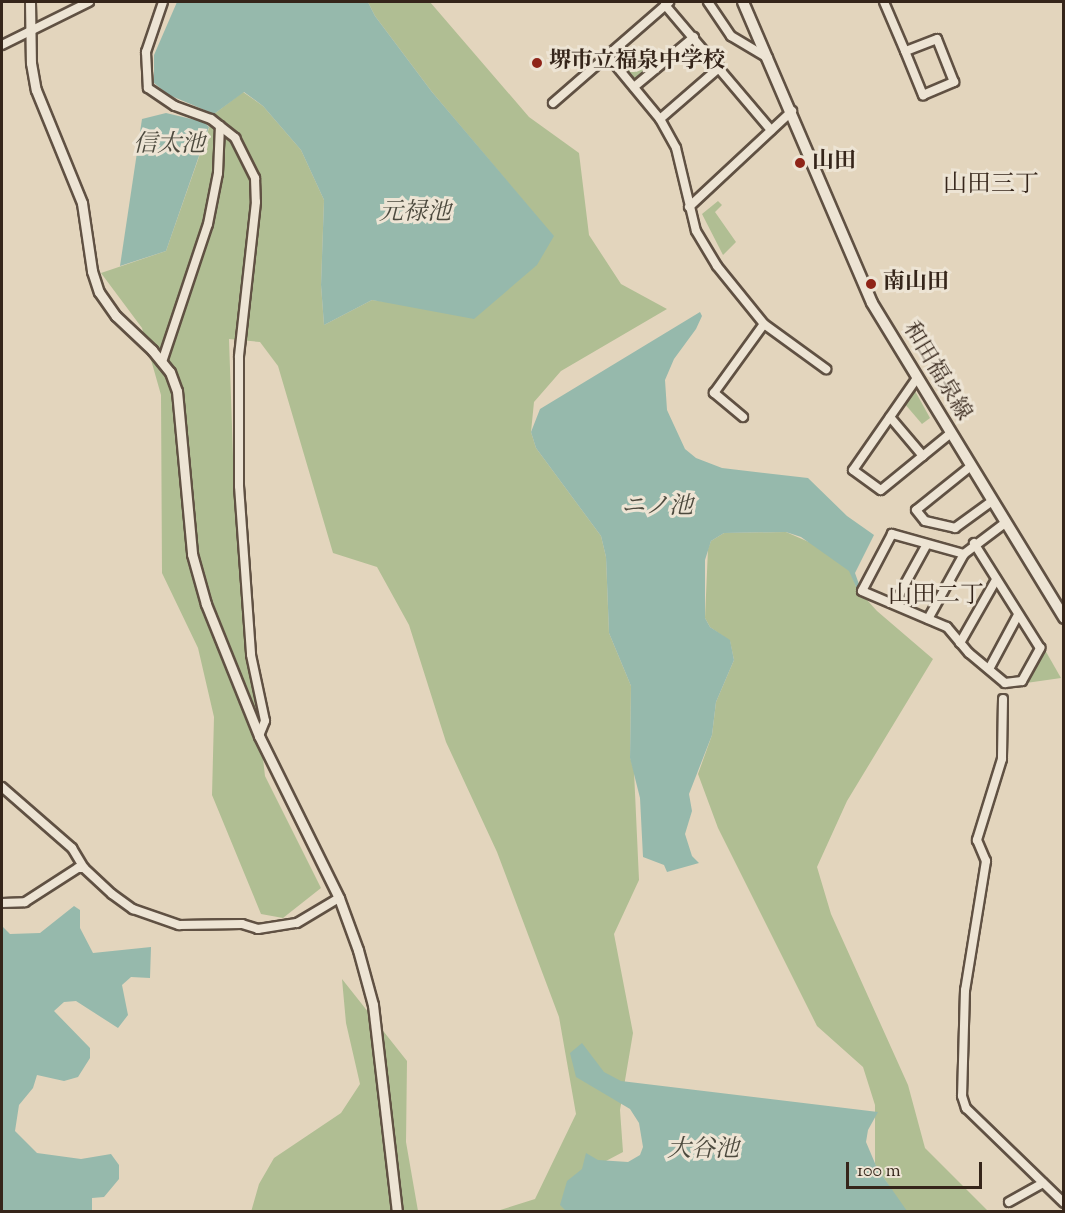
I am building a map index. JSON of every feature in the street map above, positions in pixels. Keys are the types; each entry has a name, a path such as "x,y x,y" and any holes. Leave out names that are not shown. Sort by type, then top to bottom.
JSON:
{"main road":[{"name":"和田福泉線","path":"743,2 770,59 829,210 868,296 1064,618"}],"street":[{"path":"30,2 29,32 36,90 82,203 92,271 99,292 116,316 170,372 179,402 192,555 206,604 259,736 339,898 373,1005 397,1212"},
{"path":"2,45 88,2"},
{"path":"163,2 146,52 148,88 175,106 220,126 235,138 255,178 256,202 239,357 239,486 251,655 265,721 259,736"},
{"path":"708,2 731,36 770,59"},
{"path":"884,2 923,95 954,82 937,39 905,51"},
{"path":"553,103 667,3 771,130"},
{"path":"634,87 694,37"},
{"path":"608,56 660,119 676,148 696,231 717,266 764,324 826,369"},
{"path":"660,119 720,67"},
{"path":"689,207 792,111"},
{"path":"162,362 208,224 218,173 220,126"},
{"path":"743,417 714,393 764,324"},
{"path":"917,378 853,470 881,490 951,433"},
{"path":"890,417 923,456"},
{"path":"971,466 916,510 925,521 955,528 992,501"},
{"path":"928,619 964,554 974,543 1005,523"},
{"path":"964,554 892,534 862,591 947,627 960,643 1005,683 1022,681 1040,648 974,543"},
{"path":"894,604 927,544"},
{"path":"960,643 996,580"},
{"path":"989,669 1018,615"},
{"path":"1003,699 1002,759 977,840 986,861 965,990 962,1096 966,1108 1064,1203"},
{"path":"2,787 72,848 84,868 133,909 179,925 242,924 258,929 297,923 339,898"},
{"path":"2,903 25,902 78,868 84,868"},
{"path":"1009,1202 1043,1183"}],"shaded area":[{"path":"368,2 430,2 529,117 579,153 589,235 621,284 667,309 561,371 534,402 531,432 536,448 601,536 606,557 609,633 631,686 630,757 634,771 639,880 614,934 633,1033 620,1110 623,1152 568,1181 565,1211 497,1211 535,1199 576,1114 559,1017 497,852 446,742 409,625 377,567 333,553 278,366 260,342 229,339 235,515 265,776 321,888 283,918 261,914 212,795 214,717 198,648 162,573 161,395 142,328 101,273 166,251 214,114 243,92 263,106 301,150 324,200 321,285 324,325 372,300 420,306 553,236 432,92 375,16"},
{"path":"622,51 636,69 648,60 653,65 635,79 616,55"},
{"path":"718,201 722,205 715,212 736,242 723,255 702,214"},
{"path":"914,389 930,418 922,424 904,403"},
{"path":"786,532 818,546 850,571 857,589 877,611 933,659 847,801 817,867 831,914 908,1085 925,1148 988,1211 905,1211 875,1164 875,1105 863,1067 817,1026 718,828 698,774 712,735 716,702 734,660 730,641 710,627 705,618 708,549 711,541 724,533"},
{"path":"1045,650 1061,678 1026,683 1034,668"},
{"path":"342,979 407,1061 406,1142 418,1211 251,1212 259,1184 274,1158 341,1113 360,1084 346,1023"}],"water":[{"name":"元禄池","path":"177,2 368,2 375,16 432,92 554,236 537,265 474,319 372,300 324,325 321,285 324,200 301,150 263,106 244,92 214,114 169,95 154,83 154,55"},
{"name":"信太池","path":"166,113 204,122 209,127 166,251 120,266 142,119"},
{"name":"ニノ池","path":"700,312 702,316 696,329 674,359 665,380 667,410 685,449 696,458 722,468 808,478 847,516 874,535 855,573 860,587 857,589 849,571 801,537 786,532 724,533 711,541 705,560 705,618 710,627 730,640 734,660 716,702 712,735 689,794 692,811 685,834 692,856 699,863 667,872 664,865 643,857 640,798 630,758 631,686 609,633 606,557 601,536 536,448 531,432 540,409"},
{"path":"74,906 80,910 80,928 93,953 151,947 150,978 131,977 122,985 128,1015 118,1028 76,1001 64,1002 54,1011 90,1048 90,1058 78,1077 64,1081 37,1075 33,1088 19,1105 15,1131 37,1153 81,1159 111,1154 119,1165 119,1179 104,1197 92,1198 92,1211 2,1211 2,926 10,934 40,933"},
{"name":"大谷池","path":"582,1043 604,1072 621,1081 878,1112 868,1130 866,1142 877,1168 907,1211 566,1211 560,1205 567,1181 582,1169 586,1153 598,1160 628,1162 640,1155 643,1147 639,1123 630,1109 576,1077 570,1053"}],"place":[{"name":"堺市立福泉中学校","path":"537,63"},
{"name":"山田","path":"800,163"},
{"name":"南山田","path":"871,284"}],"district":[{"name":"山田三丁","path":"991,186"},
{"name":"山田二丁","path":"936,597"}]}
